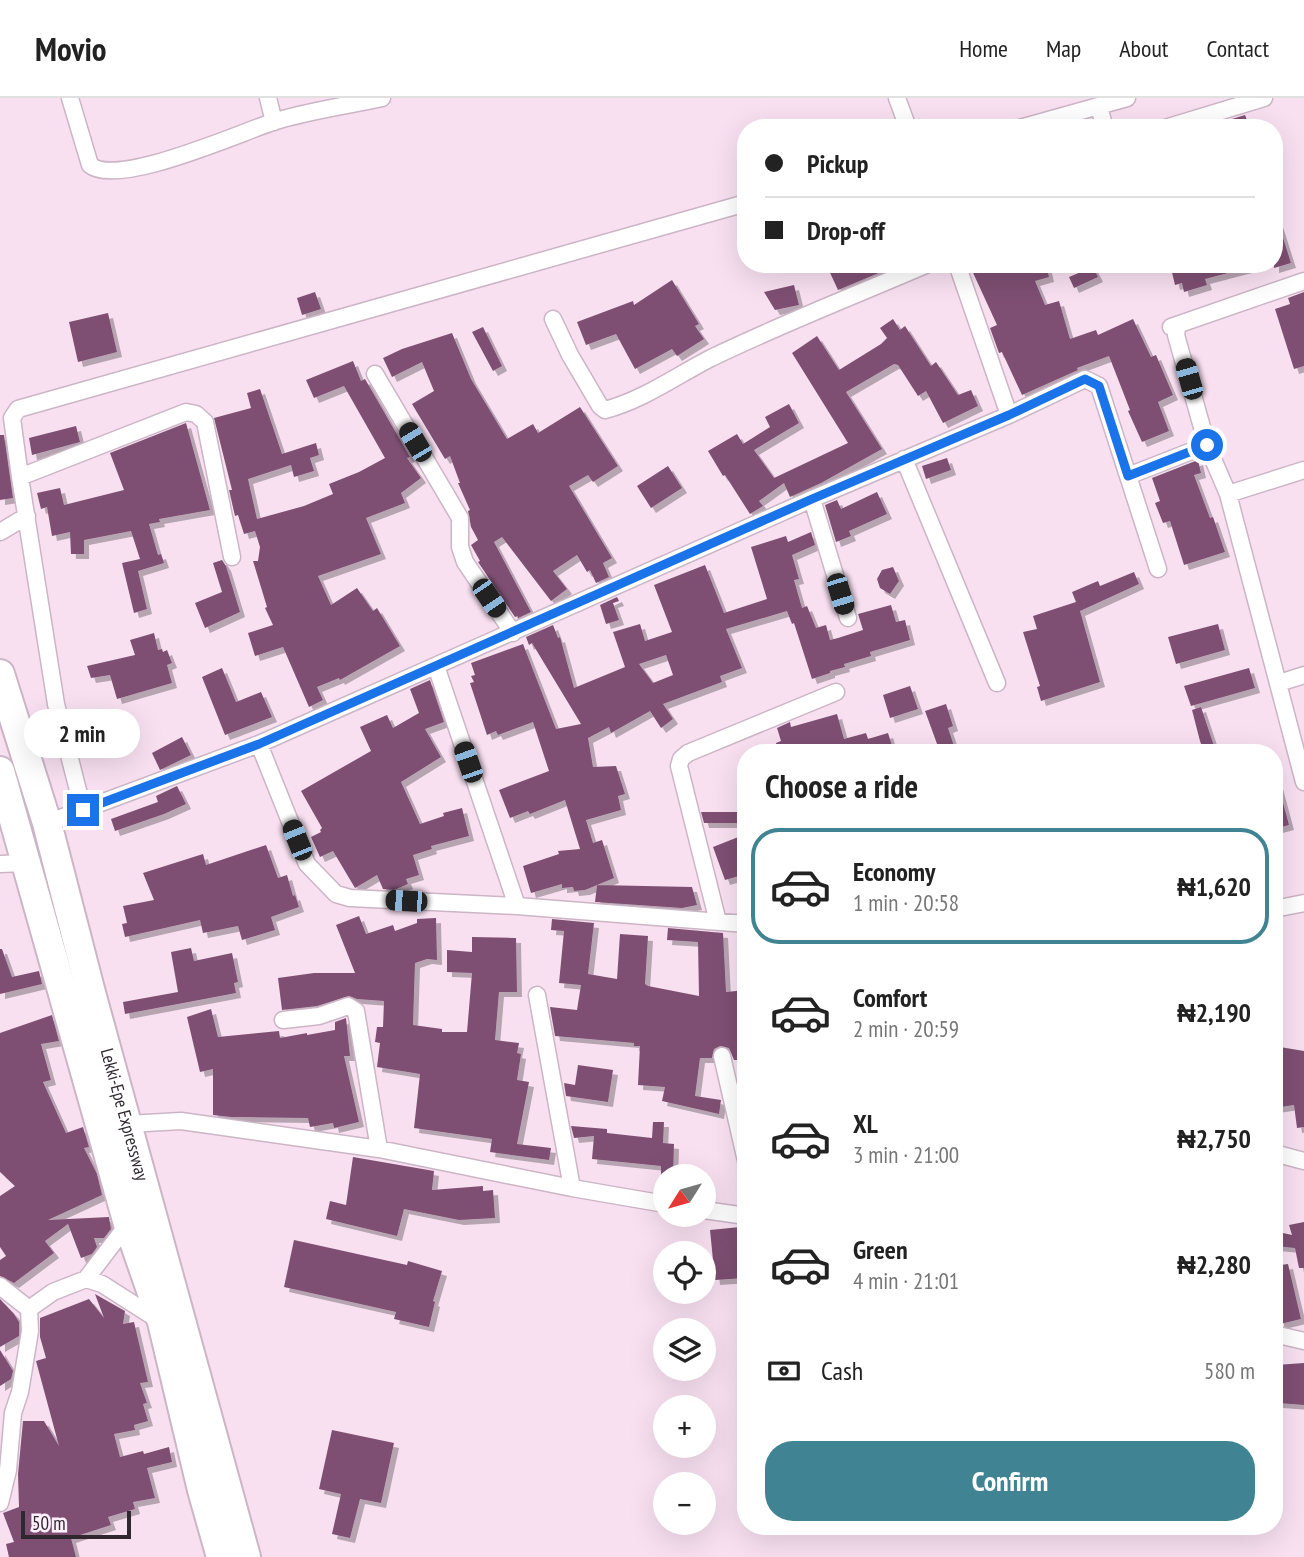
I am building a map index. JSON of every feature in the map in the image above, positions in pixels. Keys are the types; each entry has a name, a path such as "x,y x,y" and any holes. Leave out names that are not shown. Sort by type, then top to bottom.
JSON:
{"highway":[{"name":"Lekki-Epe Expressway","path":"0,674 47,823 246,1557"},
{"name":"Lekki-Epe Expressway","path":"1,776 12,864 162,1322 202,1490 221,1557"}],"street":[{"path":"70,98 90,165 104,172 133,170 274,122 382,98"},
{"path":"268,98 274,122"},
{"path":"897,98 905,119"},
{"path":"1054,119 1127,98"},
{"path":"1195,119 1264,98"},
{"path":"1099,107 1102,119"},
{"path":"83,810 57,704 20,477 12,418 18,409 737,206"},
{"path":"553,319 570,355 605,410 636,398 712,358 907,273"},
{"path":"960,273 1009,415"},
{"path":"1304,281 1176,323 1171,327 1177,329 1176,335 1207,445 1228,495 1304,782"},
{"path":"375,374 460,518 460,547 465,562 513,633"},
{"path":"47,823 259,744 812,499 1009,415 1085,379 1099,386 1158,569"},
{"path":"20,477 186,412 195,414 205,422 232,557"},
{"path":"1128,476 1207,445"},
{"path":"904,459 997,683"},
{"path":"1228,495 1304,470"},
{"path":"812,499 848,618"},
{"path":"0,532 27,516"},
{"path":"436,666 517,906"},
{"path":"1279,683 1304,675"},
{"path":"718,922 679,766 681,759 688,753 836,692"},
{"path":"259,744 307,864 336,894 350,898 517,906 737,923"},
{"path":"1283,907 1304,903"},
{"path":"537,995 572,1188"},
{"path":"283,1020 319,1016 348,1006 356,1012 379,1149"},
{"path":"722,1056 737,1122"},
{"path":"128,1124 181,1121 379,1149 572,1188 653,1201"},
{"path":"1283,1155 1304,1161"},
{"path":"716,1212 737,1215"},
{"path":"29,1309 53,1292 86,1279 128,1224"},
{"path":"86,1279 102,1284 162,1322"},
{"path":"0,1286 29,1309 30,1331 20,1392 13,1413 8,1470 0,1503"},
{"path":"1283,1336 1304,1341"}],"building":[{"path":"1283,238 1291,263 1283,265"},
{"path":"830,273 879,273 838,290"},
{"path":"973,273 1048,273 1049,277 1035,281 1045,305 1059,301 1070,339 1096,330 1098,335 1133,319 1151,357 1156,355 1173,395 1158,402 1169,431 1142,442 1109,356 1077,368 1078,370 1022,395 1002,352 999,353 990,328 997,325"},
{"path":"1079,273 1096,273 1098,277 1074,288 1069,277"},
{"path":"1172,273 1228,273 1205,279 1207,285 1184,292 1182,283 1175,285"},
{"path":"672,280 699,324 695,326 704,339 677,356 672,349 635,369 616,334 586,345 577,322 633,301 634,305"},
{"path":"794,285 799,305 775,310 764,292"},
{"path":"315,292 321,309 302,315 297,298"},
{"path":"1304,292 1304,366 1294,369 1275,309 1290,304 1288,298"},
{"path":"108,313 117,352 78,362 69,322"},
{"path":"893,319 900,330 905,326 931,366 936,362 958,395 971,390 978,406 943,423 926,391 918,396 898,365 894,364 846,392 882,449 790,497 784,483 759,501 763,506 750,514 708,451 737,434 743,444 770,427 765,417 789,404 799,423 754,450 774,478 848,443 792,353 817,336 839,370 881,344 887,338 880,328"},
{"path":"483,327 502,366 493,371 472,332"},
{"path":"452,333 471,379 507,439 533,424 538,433 580,407 618,466 593,482 588,475 569,486 612,558 603,563 609,577 596,583 590,570 587,572 577,555 553,571 567,589 551,601 502,537 494,542 531,612 518,618 478,562 480,561 471,545 478,540 471,527 470,510 450,456 445,459 412,404 434,391 422,362 392,377 383,358"},
{"path":"353,361 361,381 365,379 410,457 407,458 421,478 401,493 405,503 366,518 381,554 318,576 331,605 357,588 373,611 377,608 400,646 340,680 339,678 317,687 323,700 309,707 283,647 255,656 248,633 273,625 265,608 267,607 253,561 258,561 260,547 255,531 244,534 238,515 235,516 229,490 232,490 214,418 251,408 247,393 260,389 282,454 316,443 319,455 310,458 314,471 294,477 291,465 248,479 257,519 304,506 333,494 329,484 385,458 344,386 314,398 306,380"},
{"path":"186,423 210,510 159,519 160,522 149,524 158,555 161,554 164,563 138,571 147,609 134,613 122,563 140,559 131,531 84,540 84,554 71,554 70,532 52,536 47,507 41,509 37,493 60,488 64,505 124,490 110,453"},
{"path":"76,426 80,442 32,455 29,438"},
{"path":"0,435 4,435 13,498 0,500"},
{"path":"947,458 951,470 926,479 922,466"},
{"path":"1198,460 1201,473 1194,475 1225,552 1184,565 1170,521 1163,523 1155,503 1160,501 1152,478"},
{"path":"668,466 682,488 651,508 637,486"},
{"path":"877,492 887,514 849,531 851,536 836,542 825,505 837,500 841,509"},
{"path":"811,532 815,545 792,555 799,579 794,580 802,608 807,606 816,628 826,625 830,640 863,630 858,614 891,605 896,622 905,620 910,640 870,652 871,656 844,664 845,667 812,679 794,623 792,624 787,611 726,629 742,668 720,676 722,682 663,704 673,719 661,728 650,711 611,733 609,727 588,738 593,767 616,766 625,794 618,796 621,810 586,820 593,843 602,840 614,878 585,890 562,888 562,884 531,893 523,866 559,854 558,851 580,849 565,800 530,814 528,811 510,818 499,790 549,771 533,722 498,735 496,731 487,735 470,683 474,682 471,676 475,675 471,663 523,644 556,729 581,724 526,637 553,625 558,638 560,637 574,688 625,667 613,632 640,624 645,641 672,632 654,585 705,565 724,613 767,599 751,547 786,536 788,542","holes":["666,655 673,675 653,683 639,664"]},
{"path":"222,560 240,612 205,628 195,603 222,592 213,563"},
{"path":"893,567 899,581 890,594 880,588 877,579 882,570"},
{"path":"1134,572 1139,584 1080,611 1100,682 1041,701 1037,687 1040,686 1023,632 1037,629 1033,616 1076,602 1072,592 1098,581 1100,586"},
{"path":"617,597 619,601 613,603 619,620 606,624 600,605"},
{"path":"1218,624 1225,650 1176,664 1168,637"},
{"path":"154,633 158,650 167,650 172,663 167,665 172,683 117,699 110,675 91,678 87,666 135,655 130,640"},
{"path":"222,668 236,702 261,692 272,717 225,735 202,677"},
{"path":"1249,668 1255,688 1191,706 1184,686"},
{"path":"430,680 444,722 425,729 441,757 401,782 420,824 462,808 469,836 431,846 432,849 413,855 419,875 406,879 408,884 394,890 383,889 377,875 355,888 333,851 320,857 311,837 321,832 322,828 301,791 371,751 360,727 387,715 393,728 419,713 410,689"},
{"path":"910,686 918,709 890,718 883,695"},
{"path":"946,704 953,726 948,728 953,744 937,744 925,711"},
{"path":"1201,707 1213,744 1201,744 1192,710"},
{"path":"837,714 844,739 866,733 868,739 888,733 891,744 776,744 781,741 777,728 790,722 791,727"},
{"path":"182,737 191,755 160,770 152,753"},
{"path":"177,786 186,804 115,831 111,819 158,802 156,796"},
{"path":"1283,803 1289,825 1283,827"},
{"path":"701,812 737,812 737,823 704,823"},
{"path":"737,838 737,877 725,880 713,847"},
{"path":"266,845 278,878 287,875 299,907 271,917 275,930 242,940 238,926 203,933 200,920 125,937 122,924 127,923 123,906 154,900 143,873 203,854 206,865"},
{"path":"597,885 692,887 697,905 682,908 595,902"},
{"path":"359,916 366,934 393,925 395,931 417,923 417,919 436,918 437,960 427,959 415,963 413,1025 442,1029 442,1032 467,1032 472,973 447,972 447,950 472,952 472,937 516,938 517,992 499,992 495,1040 519,1043 517,1053 521,1054 517,1080 529,1082 517,1144 551,1148 549,1160 490,1152 492,1139 414,1128 420,1074 377,1067 380,1043 375,1042 377,1027 383,1027 384,1001 349,996 317,1006 282,1010 278,978 314,973 355,973 336,925"},
{"path":"552,919 594,923 588,974 617,979 620,934 648,936 645,984 699,996 698,942 667,940 668,928 723,933 726,992 737,991 737,1060 734,1060 729,1048 720,1046 714,1049 712,1058 700,1058 695,1096 721,1100 719,1114 662,1101 665,1087 638,1085 640,1046 634,1046 634,1043 555,1036 550,1007 577,1010 581,985 559,983 564,931 551,930"},
{"path":"191,948 194,961 232,953 238,982 234,983 236,993 125,1014 123,1002 178,992 171,952"},
{"path":"0,949 12,977 39,971 42,984 0,994"},
{"path":"211,1009 218,1037 279,1031 280,1038 307,1035 335,1030 335,1022 346,1018 350,1056 344,1056 359,1122 334,1128 333,1123 310,1127 308,1118 213,1115 213,1069 200,1072 187,1017"},
{"path":"52,1015 59,1041 41,1044 51,1080 43,1082 66,1133 83,1127 89,1147 84,1148 97,1174 102,1195 48,1220 109,1217 111,1229 104,1238 94,1238 97,1247 92,1254 81,1258 68,1224 45,1241 54,1253 14,1283 0,1276 0,1260 6,1256 0,1247 0,1196 15,1186 0,1172 0,1033"},
{"path":"1283,1048 1304,1051 1304,1127 1297,1128 1294,1105 1283,1107"},
{"path":"578,1065 613,1070 608,1102 566,1096 564,1083 575,1085"},
{"path":"653,1122 664,1122 663,1143 674,1144 673,1164 653,1165 592,1159 594,1136 574,1138 571,1126 607,1129 607,1133 652,1138"},
{"path":"353,1157 434,1171 432,1190 483,1186 483,1191 493,1190 495,1218 459,1220 404,1209 397,1236 326,1219 330,1201 346,1205"},
{"path":"1304,1222 1304,1268 1299,1268 1295,1248 1283,1247 1283,1233 1292,1235 1289,1225"},
{"path":"737,1227 737,1279 716,1280 716,1241 711,1241 710,1230"},
{"path":"294,1240 407,1265 408,1261 442,1271 429,1327 394,1319 396,1312 284,1287"},
{"path":"1288,1264 1301,1319 1283,1323 1283,1265"},
{"path":"95,1294 125,1311 123,1324 134,1322 148,1382 140,1383 147,1403 143,1404 148,1421 134,1425 135,1430 114,1434 120,1457 169,1447 172,1462 147,1468 155,1498 133,1502 135,1509 108,1517 111,1525 71,1538 76,1557 9,1557 6,1544 14,1542 3,1513 19,1507 18,1474 23,1421 44,1421 59,1446 36,1361 46,1358 40,1337 40,1318 89,1299 104,1318"},
{"path":"0,1299 19,1322 19,1336 0,1347"},
{"path":"0,1350 13,1371 11,1379 0,1386"},
{"path":"1304,1363 1304,1405 1283,1403 1283,1364"},
{"path":"332,1430 394,1443 381,1503 360,1499 350,1538 332,1534 341,1494 319,1489"}],"route":[{"path":"83,810 259,744 812,499 1009,415 1085,379 1099,386 1128,476 1207,445"}]}
